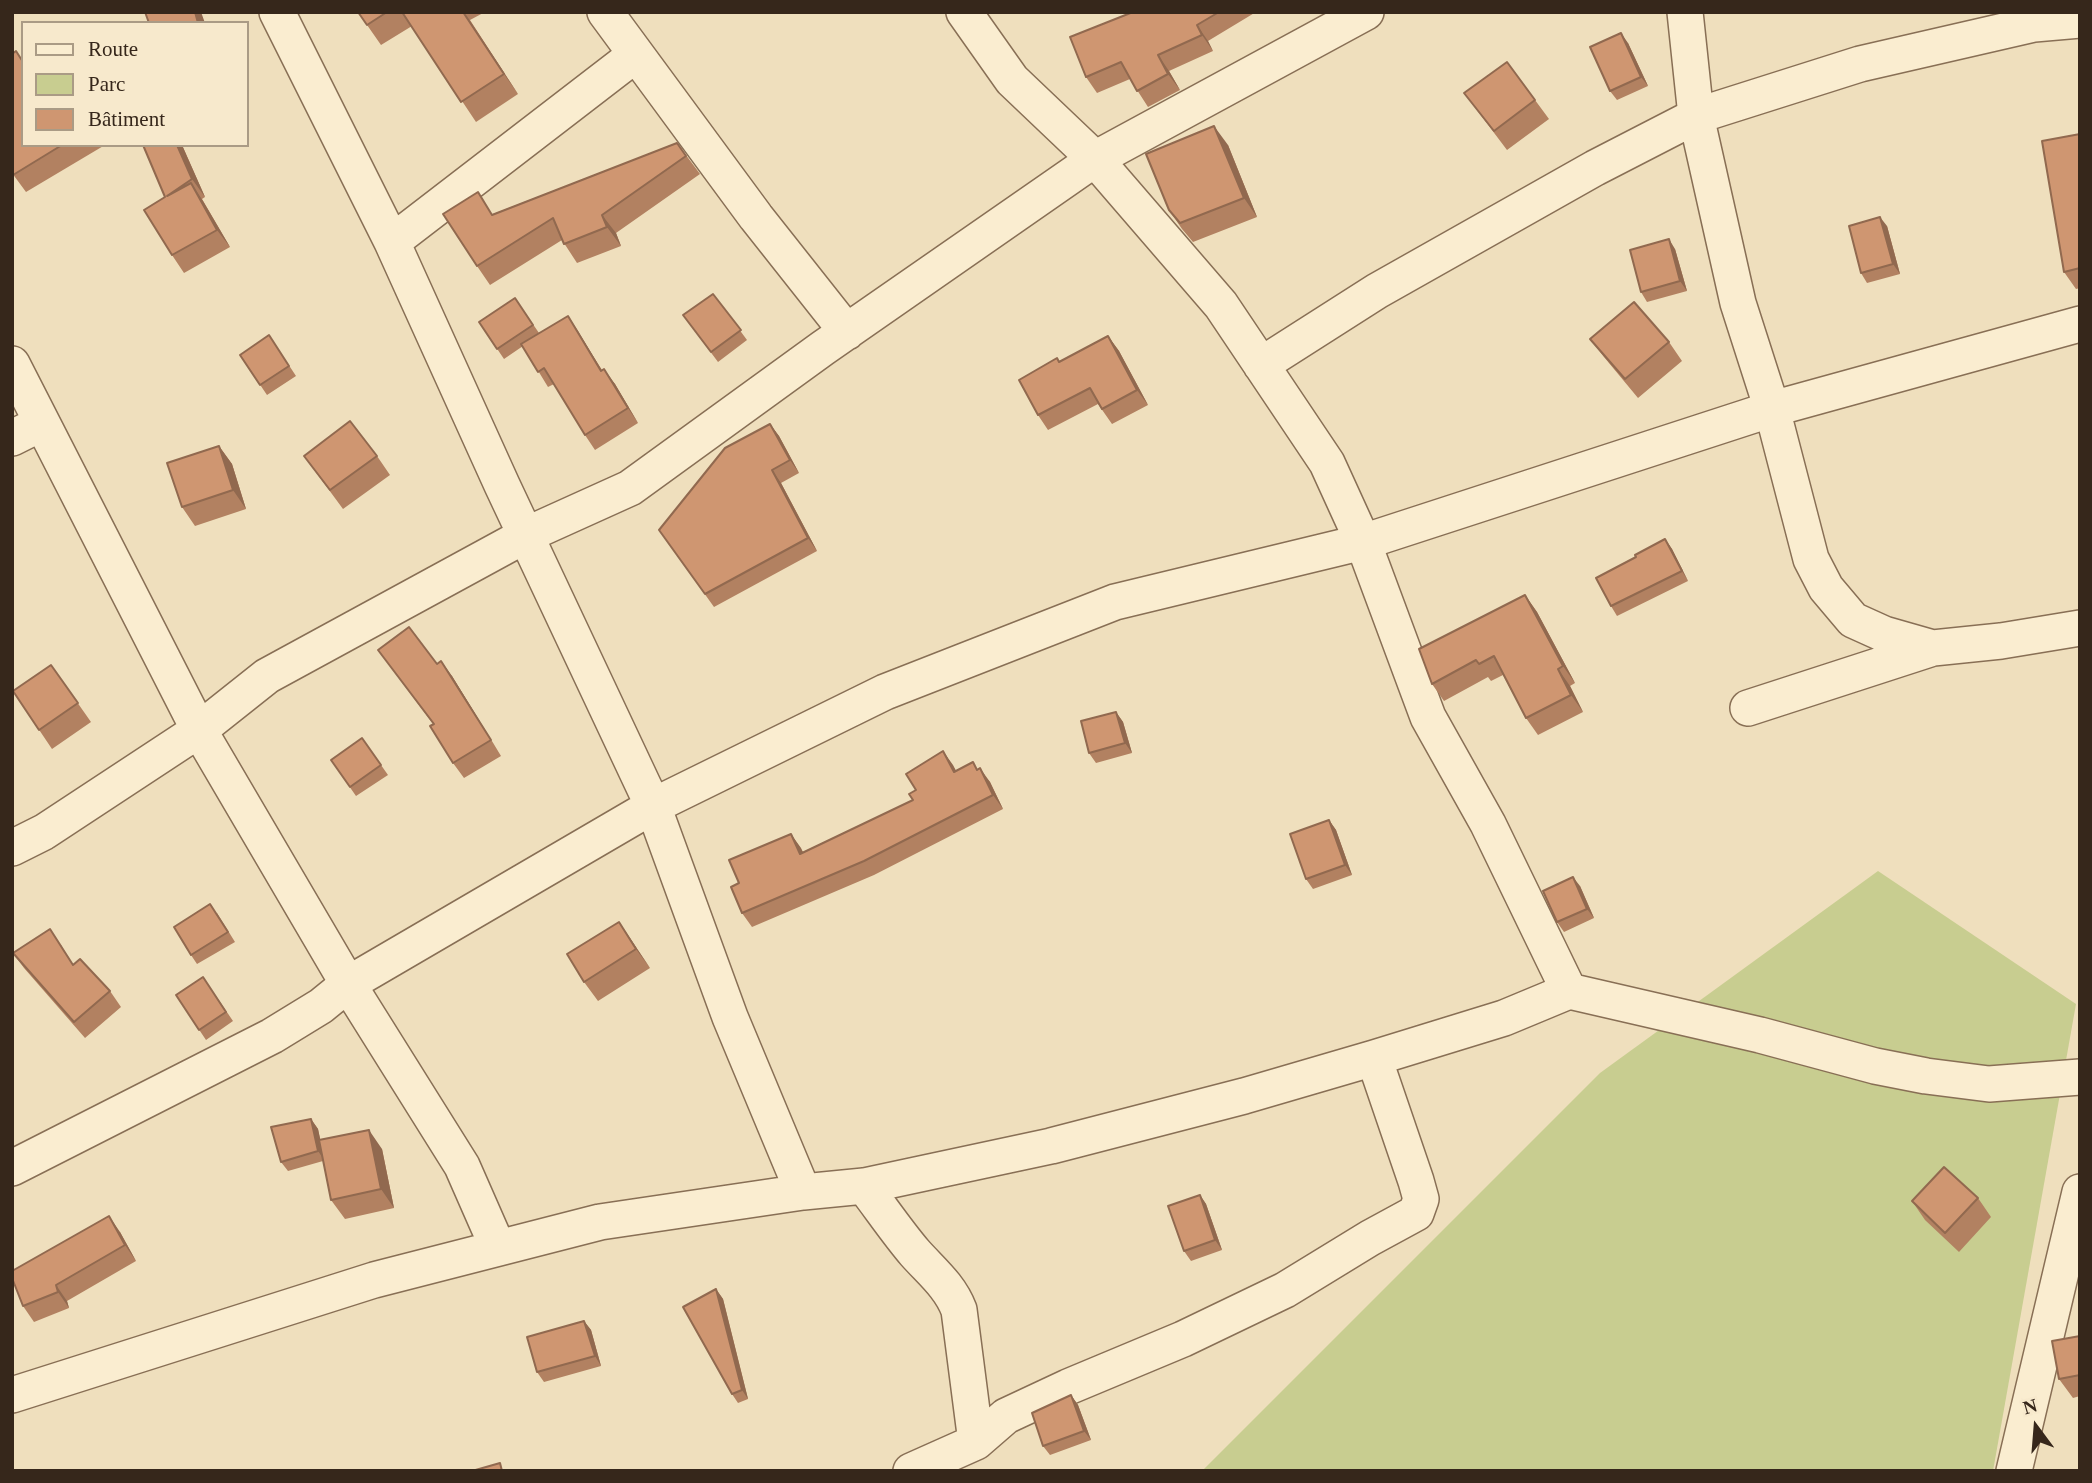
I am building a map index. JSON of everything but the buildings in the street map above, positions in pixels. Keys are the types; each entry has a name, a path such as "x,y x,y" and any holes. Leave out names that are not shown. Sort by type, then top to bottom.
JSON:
{"street":[{"path":"277,12 392,242 653,806 730,1017 803,1192"},
{"path":"605,12 847,332"},
{"path":"964,12 1012,80 1096,159 1220,305 1327,463 1363,542 1428,717 1488,824 1569,991"},
{"path":"12,848 44,832 199,730 267,676 526,535 630,488 847,332 1096,159 1366,12"},
{"path":"1685,12 1696,116 1738,303 1772,409 1811,559 1826,588 1853,620 1884,634 1933,648"},
{"path":"1261,365 1377,291 1595,168 1696,116 1860,64 2034,24 2080,20"},
{"path":"392,242 635,55"},
{"path":"12,1168 272,1036 321,1006 348,984 653,806 885,692 1115,602 1363,542 1772,409 2080,324"},
{"path":"12,364 27,430 348,984 462,1166 498,1248"},
{"path":"1748,708 1933,648 2001,641 2080,628"},
{"path":"12,1395 374,1280 600,1222 803,1192 864,1186 1051,1146 1244,1096 1374,1058 1504,1018 1569,991 1926,1076 1989,1084 2080,1077"},
{"path":"911,1471 976,1442 1006,1416 1183,1339 1285,1290 1416,1213 1421,1199 1374,1058"},
{"path":"864,1186 914,1252 954,1298 962,1334 976,1442"},
{"path":"2014,1471 2065,1323 2080,1192"}],"green space":[{"path":"1878,871 2076,1004 1993,1471 1202,1471 1600,1073"}]}
